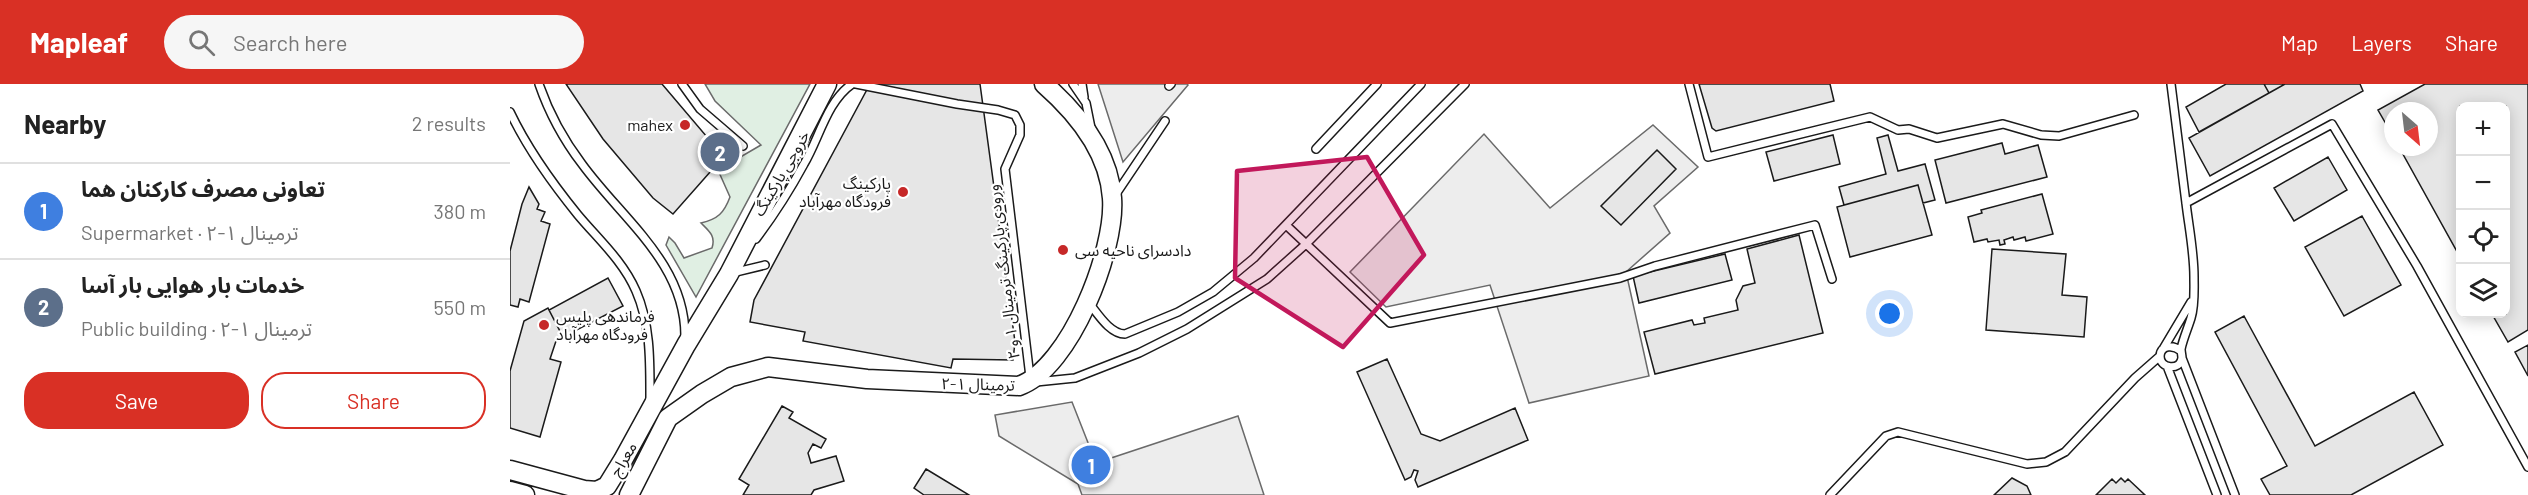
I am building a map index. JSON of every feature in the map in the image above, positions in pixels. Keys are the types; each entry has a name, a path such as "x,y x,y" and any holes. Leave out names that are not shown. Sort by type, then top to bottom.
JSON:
{"main road":[{"path":"651,410 686,345 729,274 827,84"},
{"name":"ترمینال ۱-۲","path":"668,418 731,377 768,367 867,379 1019,386 1030,382 1062,348 1077,326 1088,303 1105,252 1113,198 1107,175 1094,143 1068,105 1044,84"},
{"name":"معراج","path":"587,492 607,490 651,410"},
{"name":"معراج","path":"629,495 668,418"},
{"path":"510,470 587,492"},
{"path":"510,491 525,495"}],"lane":[{"path":"539,84 557,128 582,165 655,251 669,273 676,286 685,316 686,345"},
{"path":"682,84 700,109 743,146"},
{"name":"خروجی پارکینگ","path":"729,274 778,209 806,162 837,99 854,84 957,104"},
{"path":"1073,84 1086,103"},
{"path":"1082,84 1094,143"},
{"path":"1316,149 1377,84"},
{"path":"1088,303 1113,330 1119,334 1125,334 1178,312 1213,292 1254,258 1421,84"},
{"path":"1030,382 1075,378 1149,349 1187,329 1267,279 1306,244 1465,84"},
{"path":"1689,84 1708,157 1870,117 1898,130 1909,129 1937,138 2003,124 2042,135 2059,136 2134,115"},
{"path":"2167,366 2174,367 2179,364 2192,315 2194,297 2194,265 2171,84"},
{"name":"ورودی پارکینگ ترمینال ۱ و ۲","path":"957,104 1015,115 1020,125 1020,135 1005,169 1030,382"},
{"path":"510,112 548,178 609,249 625,270 637,292 645,319 650,352 651,410 668,418"},
{"path":"1113,198 1165,121"},
{"path":"2186,203 2332,124 2417,266 2528,467"},
{"path":"1286,225 1390,323 1620,278 1655,266 1815,225 1832,279"},
{"path":"729,274 765,265"},
{"path":"2194,297 2162,352 2162,362 2167,366 2217,495"},
{"path":"1830,495 1886,436 1898,432 2027,464 2046,462 2065,452 2169,346 2175,347 2181,354 2235,495"}],"highlighted area":[{"path":"1367,157 1424,255 1343,347 1235,278 1237,171"}],"green space":[{"path":"705,84 810,84 696,297 666,245 669,237 684,258 712,248 712,237 701,223 720,215 730,197 718,170 761,145 715,101"}],"shaded area":[{"path":"1098,84 1187,84 1188,85 1123,162"},
{"path":"1653,125 1698,167 1654,206 1670,233 1626,272 1649,376 1529,403 1490,285 1386,307 1350,272 1484,134 1550,208"},
{"path":"1072,402 1096,463 1238,416 1264,495 1082,495 1078,484 999,436 995,415"}],"building":[{"path":"566,84 662,84 713,144 708,153 718,163 673,214 653,198 603,139"},
{"name":"پارکینگ فرودگاه مهرآباد","path":"870,84 980,84 1015,342 1013,360 953,359 951,368 803,341 805,332 750,322 754,300"},
{"path":"1699,84 1830,84 1834,101 1716,131 1712,128"},
{"path":"2226,84 2264,84 2269,93 2199,132 2186,107"},
{"path":"2264,84 2285,84 2269,93"},
{"path":"2285,84 2360,84 2363,91 2210,176 2189,138"},
{"path":"2425,84 2528,84 2528,330 2508,342 2494,318 2510,318 2510,102 2456,102 2456,250 2404,156 2438,156 2438,102 2392,102"},
{"path":"2384,107 2384,120 2378,110"},
{"path":"1833,135 1840,164 1774,181 1766,152"},
{"path":"1888,135 1898,171 1925,164 1935,200 1923,203 1918,185 1844,205 1839,187 1886,174 1877,138"},
{"path":"2002,143 2005,154 2038,145 2047,177 1946,203 1935,160"},
{"path":"1657,150 1676,169 1621,225 1601,206"},
{"path":"2328,157 2347,190 2294,221 2274,188"},
{"path":"1918,185 1932,235 1850,257 1837,207"},
{"path":"529,187 539,204 537,209 545,212 541,221 550,224 529,302 520,299 518,307 510,305 510,251 522,204"},
{"path":"2042,194 2053,234 2026,241 2025,237 2014,240 2013,237 2004,240 2005,244 2000,245 1999,240 1988,242 1987,239 1974,242 1968,217 1982,213 1981,210"},
{"path":"2362,216 2401,285 2344,316 2305,247"},
{"path":"1799,235 1823,333 1655,374 1644,332 1692,320 1694,325 1705,323 1704,318 1738,310 1736,300 1743,286 1755,283 1747,249"},
{"path":"1992,249 2066,254 2062,295 2087,297 2084,337 1986,330"},
{"path":"1725,254 1732,280 1639,303 1633,276"},
{"path":"608,278 623,306 563,337 549,310"},
{"path":"548,308 563,337 556,341 550,359 561,362 540,437 510,428 510,371 524,321"},
{"path":"2244,316 2315,446 2414,392 2443,445 2351,495 2270,495 2261,479 2287,466 2215,332"},
{"path":"2528,345 2528,376 2515,352"},
{"path":"1387,359 1421,434 1440,441 1515,408 1528,440 1418,487 1415,480 1418,471 1414,470 1411,477 1405,480 1357,372"},
{"path":"782,406 793,412 789,418 826,439 821,448 813,444 808,453 811,463 836,456 844,481 814,490 811,495 743,495 749,485 739,479"},
{"path":"926,469 969,495 924,495 914,488"},
{"path":"2012,478 2027,486 2031,495 1994,495"},
{"path":"2121,478 2125,482 2128,479 2145,495 2096,495 2112,479 2116,483"}],"place":[{"name":"mahex","path":"685,125"},
{"name":"خدمات بار هوایی بار آسا","path":"720,152"},
{"name":"پارکینگ فرودگاه مهرآباد","path":"903,192"},
{"name":"دادسرای ناحیه سی","path":"1063,250"},
{"name":"فرماندهی پلیس فرودگاه مهرآباد","path":"544,325"},
{"name":"تعاونی مصرف کارکنان هما","path":"1091,465"}]}
